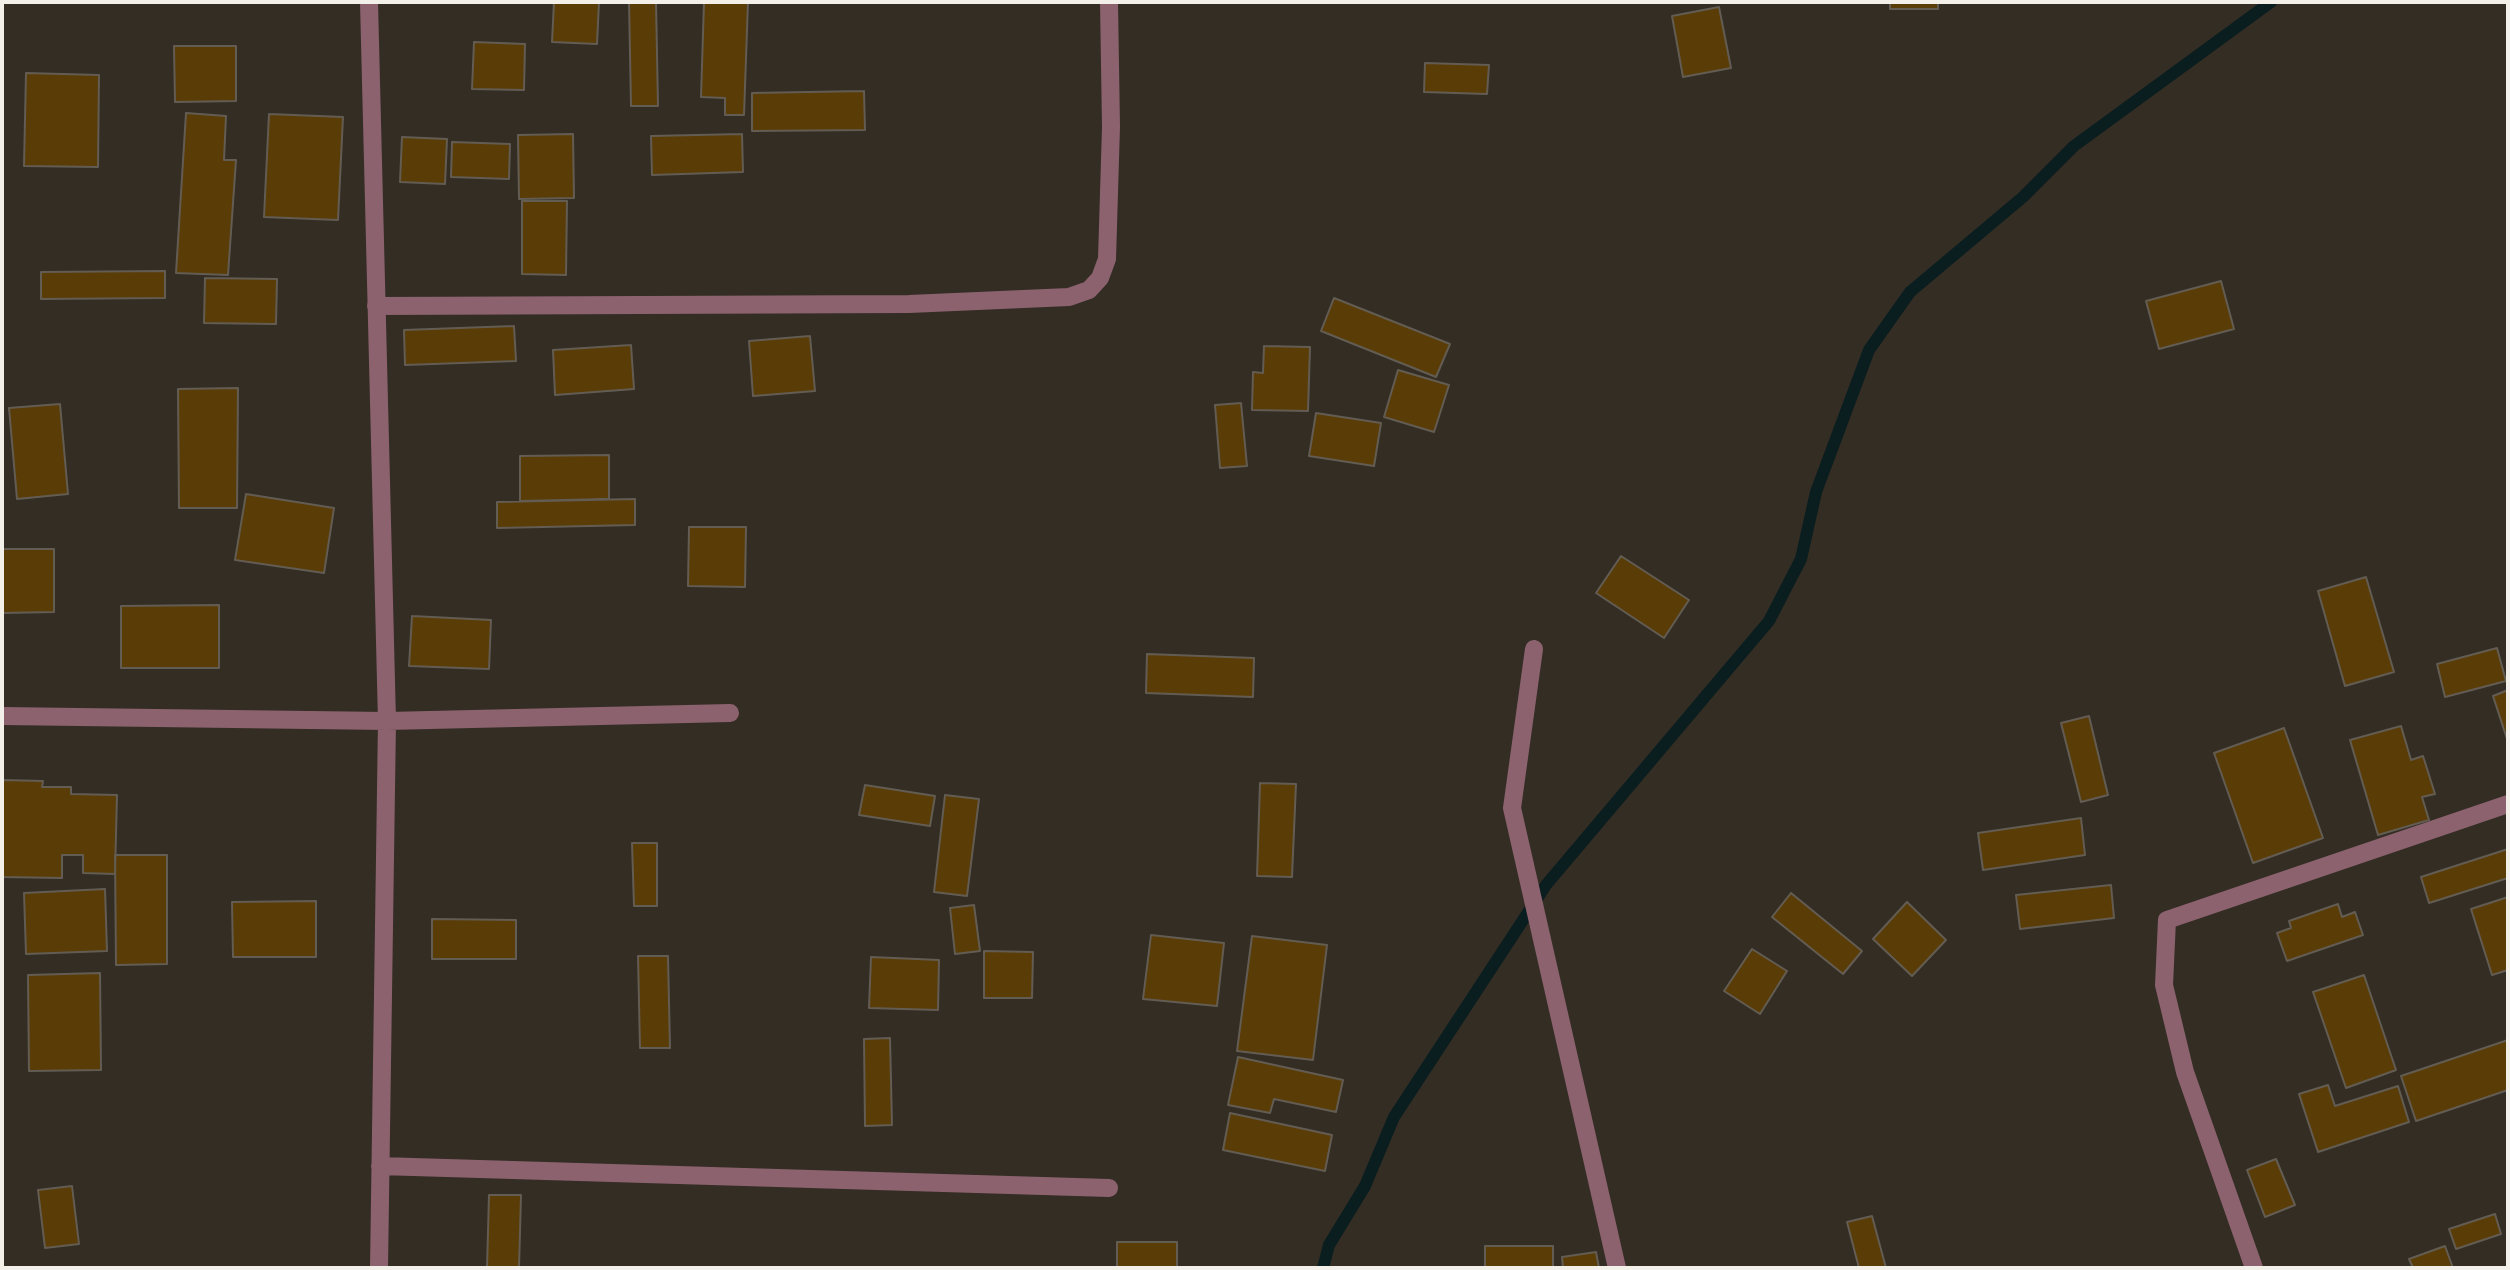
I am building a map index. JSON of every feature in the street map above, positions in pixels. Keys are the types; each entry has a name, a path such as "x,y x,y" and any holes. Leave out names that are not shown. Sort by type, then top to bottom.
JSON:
{"street":[{"path":"369,2 387,721 379,1268"},
{"path":"376,306 909,304 1069,297 1089,289 1100,278 1107,259 1111,127 1109,2"},
{"path":"1534,649 1512,808 1617,1268"},
{"path":"2,716 387,721 730,713"},
{"path":"2253,1268 2185,1072 2164,985 2167,919 2508,804"},
{"path":"380,1166 1109,1188"}],"building":[{"path":"554,2 599,2 597,44 552,42"},
{"path":"629,2 656,2 658,106 631,106"},
{"path":"704,2 748,2 744,115 725,115 725,98 701,97"},
{"path":"1890,2 1938,2 1938,9 1890,9"},
{"path":"1719,7 1731,68 1683,77 1672,16"},
{"path":"474,42 525,44 524,90 472,89"},
{"path":"174,46 236,46 236,101 175,102"},
{"path":"1425,63 1489,65 1487,94 1424,92"},
{"path":"26,73 99,75 98,167 24,166"},
{"path":"864,91 865,130 752,131 752,93"},
{"path":"186,113 226,116 224,160 236,160 228,275 176,273"},
{"path":"269,114 343,117 338,220 264,217"},
{"path":"573,134 574,198 519,199 518,135"},
{"path":"742,134 743,172 652,175 651,136"},
{"path":"402,137 447,139 445,184 400,182"},
{"path":"452,142 510,144 509,179 451,177"},
{"path":"522,201 567,201 566,275 522,274"},
{"path":"165,271 165,298 41,299 41,272"},
{"path":"205,278 277,279 276,324 204,323"},
{"path":"2221,281 2234,329 2159,349 2146,301"},
{"path":"1334,298 1450,344 1436,377 1321,331"},
{"path":"514,326 516,361 405,365 404,330"},
{"path":"810,336 815,391 753,396 749,341"},
{"path":"631,345 634,389 555,395 553,350"},
{"path":"1264,346 1310,347 1308,411 1252,410 1253,372 1263,373"},
{"path":"1398,370 1449,385 1434,432 1384,417"},
{"path":"238,388 237,508 179,508 178,389"},
{"path":"1241,403 1247,466 1220,468 1215,405"},
{"path":"60,404 68,494 17,499 9,408"},
{"path":"1316,413 1381,423 1374,466 1309,456"},
{"path":"609,455 609,499 520,501 520,456"},
{"path":"246,494 334,508 324,573 235,560"},
{"path":"635,499 635,525 497,528 497,502"},
{"path":"689,527 746,527 745,587 688,586"},
{"path":"2,549 54,549 54,612 2,613"},
{"path":"1621,556 1689,600 1664,638 1596,593"},
{"path":"2366,577 2394,672 2345,686 2318,591"},
{"path":"219,605 219,668 121,668 121,606"},
{"path":"412,616 491,620 489,669 409,666"},
{"path":"2497,648 2506,681 2445,697 2437,664"},
{"path":"1147,654 1254,658 1253,697 1146,693"},
{"path":"2508,690 2508,742 2493,696"},
{"path":"2089,716 2108,795 2081,802 2061,723"},
{"path":"2401,726 2411,760 2423,756 2435,794 2422,797 2429,820 2378,835 2350,740"},
{"path":"2284,728 2323,838 2253,863 2214,753"},
{"path":"2,780 43,781 42,787 71,787 71,794 117,795 115,874 83,873 83,855 62,855 62,878 2,877"},
{"path":"1260,783 1296,784 1292,877 1257,876"},
{"path":"865,785 935,796 930,826 859,815"},
{"path":"945,795 979,799 967,896 934,892"},
{"path":"2081,818 2085,855 1983,870 1978,833"},
{"path":"632,843 657,843 657,906 634,906"},
{"path":"2508,849 2508,878 2429,903 2421,877"},
{"path":"115,855 167,855 167,964 116,965"},
{"path":"2111,885 2114,918 2020,929 2016,895"},
{"path":"105,889 107,951 26,954 24,893"},
{"path":"1791,893 1862,951 1843,974 1772,917"},
{"path":"2508,897 2508,970 2492,975 2471,909"},
{"path":"316,901 316,957 233,957 232,902"},
{"path":"1907,902 1946,940 1912,976 1873,939"},
{"path":"2338,904 2342,917 2355,912 2363,935 2287,961 2277,933 2291,928 2289,921"},
{"path":"974,905 980,951 955,954 950,908"},
{"path":"432,919 516,920 516,959 432,959"},
{"path":"1151,935 1224,943 1217,1006 1143,999"},
{"path":"1252,936 1327,945 1313,1060 1237,1051"},
{"path":"1752,949 1787,971 1760,1014 1724,991"},
{"path":"984,951 1033,952 1032,998 984,998"},
{"path":"638,956 668,956 670,1048 640,1048"},
{"path":"871,957 939,960 938,1010 869,1008"},
{"path":"100,973 101,1070 29,1071 28,975"},
{"path":"2364,975 2396,1070 2346,1088 2313,992"},
{"path":"890,1038 892,1125 865,1126 864,1039"},
{"path":"2508,1040 2508,1090 2416,1121 2401,1076"},
{"path":"1238,1057 1343,1080 1336,1112 1274,1099 1270,1113 1228,1105"},
{"path":"2328,1085 2335,1106 2398,1086 2409,1122 2318,1152 2299,1094"},
{"path":"1230,1113 1332,1135 1325,1171 1223,1150"},
{"path":"2276,1159 2295,1205 2265,1217 2247,1170"},
{"path":"72,1186 79,1244 45,1248 38,1190"},
{"path":"489,1195 521,1195 519,1268 487,1268"},
{"path":"2495,1214 2501,1234 2456,1249 2449,1229"},
{"path":"1872,1216 1886,1268 1859,1268 1847,1222"},
{"path":"1117,1242 1177,1242 1177,1268 1117,1268"},
{"path":"1485,1246 1553,1246 1553,1268 1485,1268"},
{"path":"2445,1246 2453,1268 2413,1268 2409,1259"},
{"path":"1596,1252 1599,1268 1563,1268 1562,1257"}],"waterway":[{"path":"1323,1268 1329,1245 1365,1186 1394,1117 1546,885 1769,621 1801,559 1816,492 1869,350 1910,292 2023,197 2074,146 2271,2"}]}
